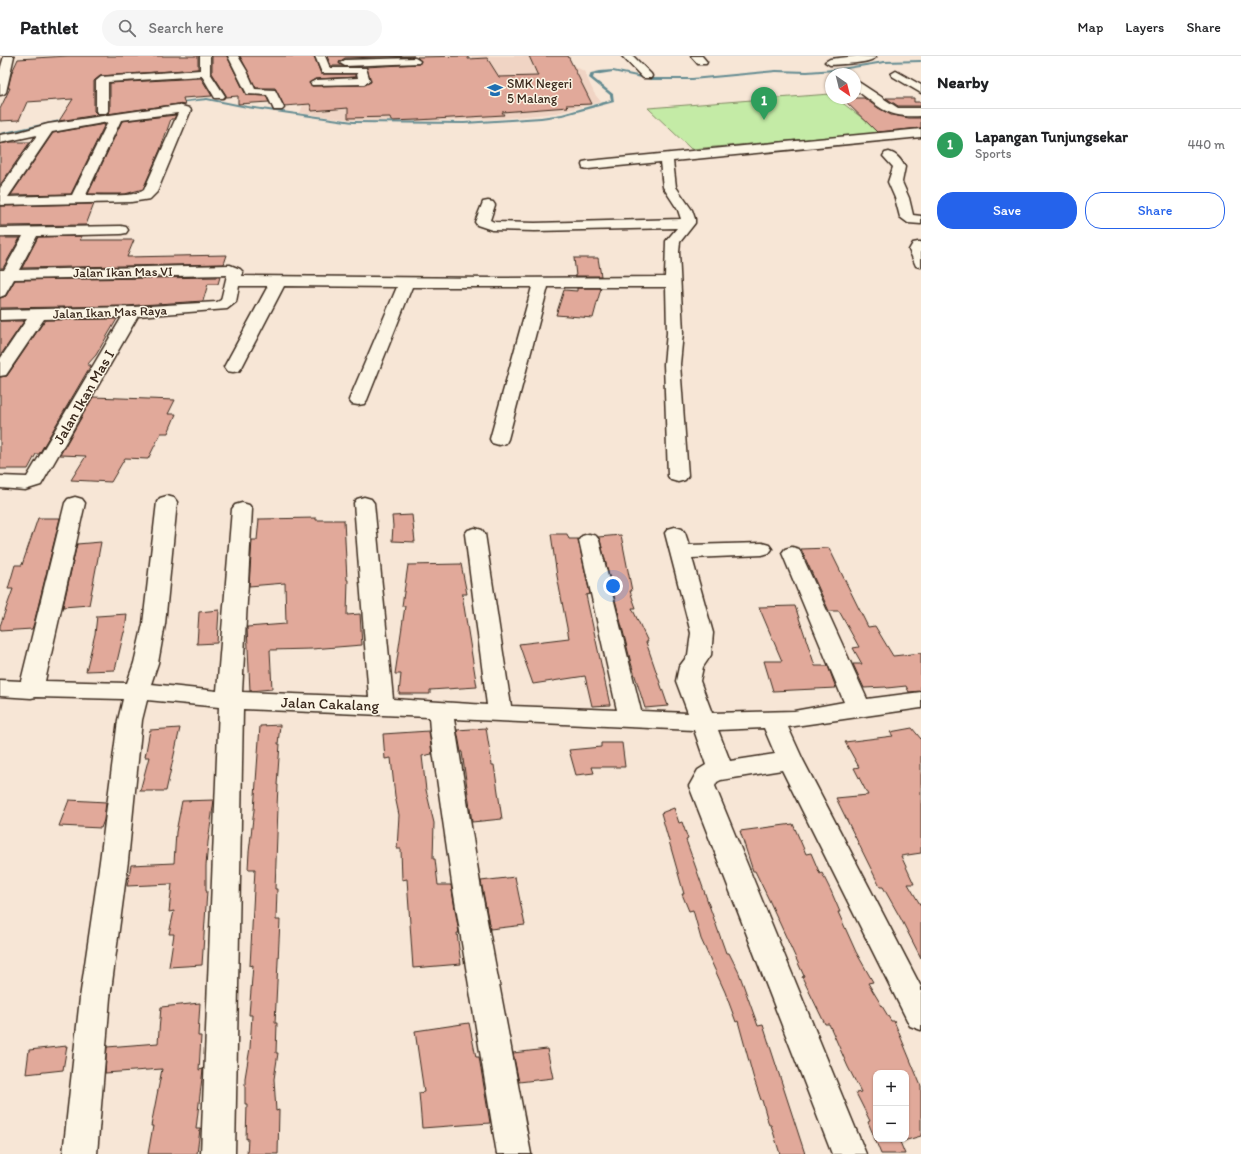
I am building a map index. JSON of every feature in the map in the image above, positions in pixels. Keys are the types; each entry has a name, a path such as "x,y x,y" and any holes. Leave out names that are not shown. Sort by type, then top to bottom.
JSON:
{"street":[{"path":"0,92 9,56"},
{"path":"205,56 205,73 219,96"},
{"path":"233,56 242,71 251,92 271,92 278,108"},
{"path":"627,56 648,76"},
{"path":"830,62 868,58 871,56"},
{"path":"316,84 364,80 362,70 326,71 322,60 415,59 416,73"},
{"path":"102,111 103,80 112,78 205,73"},
{"path":"896,74 921,90"},
{"path":"156,76 156,89"},
{"path":"861,89 894,111 904,113 921,112"},
{"path":"0,139 48,128 117,117 178,109 185,110 148,195 131,198 0,199"},
{"path":"78,199 117,117"},
{"path":"0,199 48,128"},
{"path":"588,164 921,133"},
{"path":"889,156 899,167 895,182 900,192 907,217 913,220 921,220"},
{"path":"666,157 668,182 671,191 683,206 689,220 672,245 675,333 672,364 678,476"},
{"path":"488,205 482,222 492,226 540,227 688,223"},
{"path":"0,232 120,230"},
{"path":"0,292 4,275 32,232"},
{"path":"918,246 916,250 921,264"},
{"name":"Jalan Ikan Mas VI","path":"4,275 232,270 235,271 233,281"},
{"path":"233,281 541,283 673,282"},
{"name":"Jalan Ikan Mas Raya","path":"0,315 133,312 221,306 228,302 233,281"},
{"path":"233,367 278,282"},
{"path":"358,400 406,282"},
{"path":"499,439 541,283"},
{"name":"Jalan Ikan Mas I","path":"0,482 25,484 34,481 133,312"},
{"path":"0,371 39,314"},
{"path":"80,1154 95,998 114,861 130,720 146,662 154,624 167,502"},
{"path":"30,690 75,503"},
{"path":"364,503 382,706"},
{"path":"218,1154 231,700 229,689 242,509"},
{"path":"475,534 500,714"},
{"path":"589,540 631,720"},
{"path":"720,771 688,681 691,667 699,655 702,633 677,543 762,549"},
{"path":"792,553 859,709"},
{"name":"Jalan Cakalang","path":"0,688 30,690 138,691 231,700 382,706 500,714 702,722 794,719 823,713 921,700"},
{"path":"441,710 442,730 466,882 514,1154"},
{"path":"773,720 790,760 921,1017"},
{"path":"790,760 720,771 707,776 703,783 703,790 849,1154"}],"shaded area":[{"name":"SMK Negeri 5 Malang","path":"471,56 554,56 584,71 594,93 601,102 556,113 495,119 392,122 353,120 300,113 303,105 302,98 314,93 487,86"}],"green space":[{"path":"825,94 825,104 844,104 882,133 691,149 648,108"}],"building":[{"path":"68,56 198,56 198,69 100,76 94,81 94,111 97,114 103,114 59,121 73,99 27,102 19,120 0,121 0,109 10,88 8,88 12,72 18,59"},
{"path":"212,56 227,56 246,95 266,96 269,102 238,104 238,96 226,97 212,73"},
{"name":"SMK Negeri 5 Malang","path":"240,56 314,56 321,74 356,74 356,77 315,79 309,83 312,86 365,85 371,82 366,67 419,64 421,61 417,57 468,56 468,59 487,58 499,77 538,76 529,56 568,56 592,104 566,105 568,107 502,112 504,115 417,120 391,121 390,117 348,118 348,108 312,111 310,104 284,106 275,88 256,88"},
{"path":"327,56 414,56 345,58 339,62 343,66 331,66"},
{"path":"201,78 212,96 183,98 185,105 178,104 107,114 110,111 110,83"},
{"path":"861,98 864,98 891,115 921,118 921,128 877,132 848,104 861,104"},
{"path":"886,98 914,98 914,102 921,102 921,106 898,106"},
{"path":"176,115 174,119 171,119 160,150 143,189 125,194 88,194 122,121"},
{"path":"105,124 71,194 11,195 53,133"},
{"path":"10,142 30,142 0,185 0,144"},
{"path":"94,204 86,225 0,226 0,206"},
{"path":"82,236 80,240 134,240 127,257 227,255 224,264 22,268 38,237"},
{"path":"0,238 20,238 3,268 0,268"},
{"path":"574,258 598,258 601,276 576,276"},
{"path":"220,277 218,284 208,284 203,301 125,306 0,308 0,298 6,296 15,280"},
{"path":"577,288 601,288 593,318 556,315 564,290 577,291"},
{"path":"117,319 96,355 87,365 91,365 39,454 36,454 28,469 0,469 0,377 7,376 45,320"},
{"path":"0,321 24,321 0,356"},
{"path":"93,397 175,400 168,414 176,414 168,433 161,433 148,459 125,458 111,482 71,480 86,456 60,455"},
{"path":"412,515 415,542 392,541 392,516"},
{"path":"38,518 60,518 32,629 0,631 0,626 13,589 8,589 15,565 22,565"},
{"path":"316,518 316,520 344,520 348,580 347,615 360,614 362,645 312,649 270,650 272,689 250,691 247,627 286,624 285,583 249,586 252,540 257,540 259,519"},
{"path":"551,534 567,534 569,539 578,539 590,594 586,595 610,705 592,706 585,676 533,684 519,644 569,638 557,576"},
{"path":"621,535 632,591 630,591 636,608 632,608 648,642 646,642 668,706 645,708 631,663 598,537"},
{"path":"101,542 89,605 63,607 77,544"},
{"path":"829,548 868,627 875,626 893,656 921,653 921,691 909,692 906,686 864,688 853,664 862,664 853,648 859,647 839,611 829,611 801,549"},
{"path":"461,564 467,594 462,594 477,687 430,690 430,694 399,694 401,674 395,674 405,606 402,606 408,565"},
{"path":"795,606 815,666 828,666 836,688 773,691 764,661 782,661 759,607"},
{"path":"219,610 217,643 197,644 199,612"},
{"path":"127,614 125,632 115,670 86,671 95,634 97,616"},
{"path":"280,725 278,744 280,744 277,785 278,807 275,889 277,889 276,920 280,920 275,1023 277,1023 276,1053 278,1053 274,1079 276,1111 279,1110 278,1154 247,1154 248,1138 246,1139 247,1104 245,1104 245,1078 250,1048 252,1015 249,1015 253,965 250,966 255,869 248,869 249,852 254,810 260,726"},
{"path":"180,728 166,791 140,791 149,757 145,757 150,730"},
{"path":"486,728 492,765 494,765 502,819 472,822 462,752 457,730"},
{"path":"912,728 921,739 921,853 901,856 914,884 908,884 921,906 921,958 883,887 880,887 836,798 868,795 854,768 859,767 845,742 893,736 890,732"},
{"path":"429,731 432,754 422,756 426,790 434,823 433,859 435,859 438,885 451,885 459,933 457,933 461,964 413,968 407,879 402,880 401,849 397,849 399,815 395,796 391,758 385,759 383,734"},
{"path":"601,743 622,743 625,767 592,767 594,773 576,775 569,750 601,747"},
{"path":"69,800 106,802 104,820 101,828 59,826"},
{"path":"214,800 206,866 207,891 202,965 169,967 174,934 169,934 174,911 169,912 172,884 127,886 131,865 174,863 176,832 182,801"},
{"path":"674,808 679,823 682,822 688,839 686,840 726,953 729,953 739,973 758,1026 763,1025 805,1154 780,1154 771,1125 769,1125 753,1076 738,1021 736,1022 725,992 701,939 693,910 689,911 682,894 684,894 661,813"},
{"path":"793,824 806,854 811,853 820,874 822,873 831,891 840,912 838,912 856,952 873,982 868,983 891,1021 894,1021 921,1086 921,1136 909,1139 909,1070 873,1070 873,1134 868,1122 870,1121 856,1093 861,1092 829,1024 825,1024 802,977 804,976 770,902 755,871 753,871 740,831"},
{"path":"515,877 525,925 490,929 481,881"},
{"path":"200,1003 198,1036 201,1036 199,1070 203,1069 196,1129 200,1129 197,1154 148,1154 153,1126 151,1126 162,1069 105,1073 107,1047 158,1043 161,1007"},
{"path":"469,1023 476,1057 479,1057 490,1123 422,1128 419,1093 424,1092 415,1031"},
{"path":"67,1046 63,1070 26,1074 29,1050"},
{"path":"547,1049 553,1078 519,1082 513,1053"},
{"path":"876,1142 900,1142 905,1154 881,1154"}],"waterway":[{"path":"176,102 207,99 247,107 353,122 464,123 541,118 562,115 613,101 612,95 591,78 592,74 600,72 613,71 651,79 692,79 776,71 807,72 835,70 884,62 921,61"},
{"path":"91,115 116,111"},
{"path":"0,134 69,119"}],"place":[{"name":"SMK Negeri 5 Malang","path":"495,90"},
{"name":"Lapangan Tunjungsekar","path":"764,120"}]}
